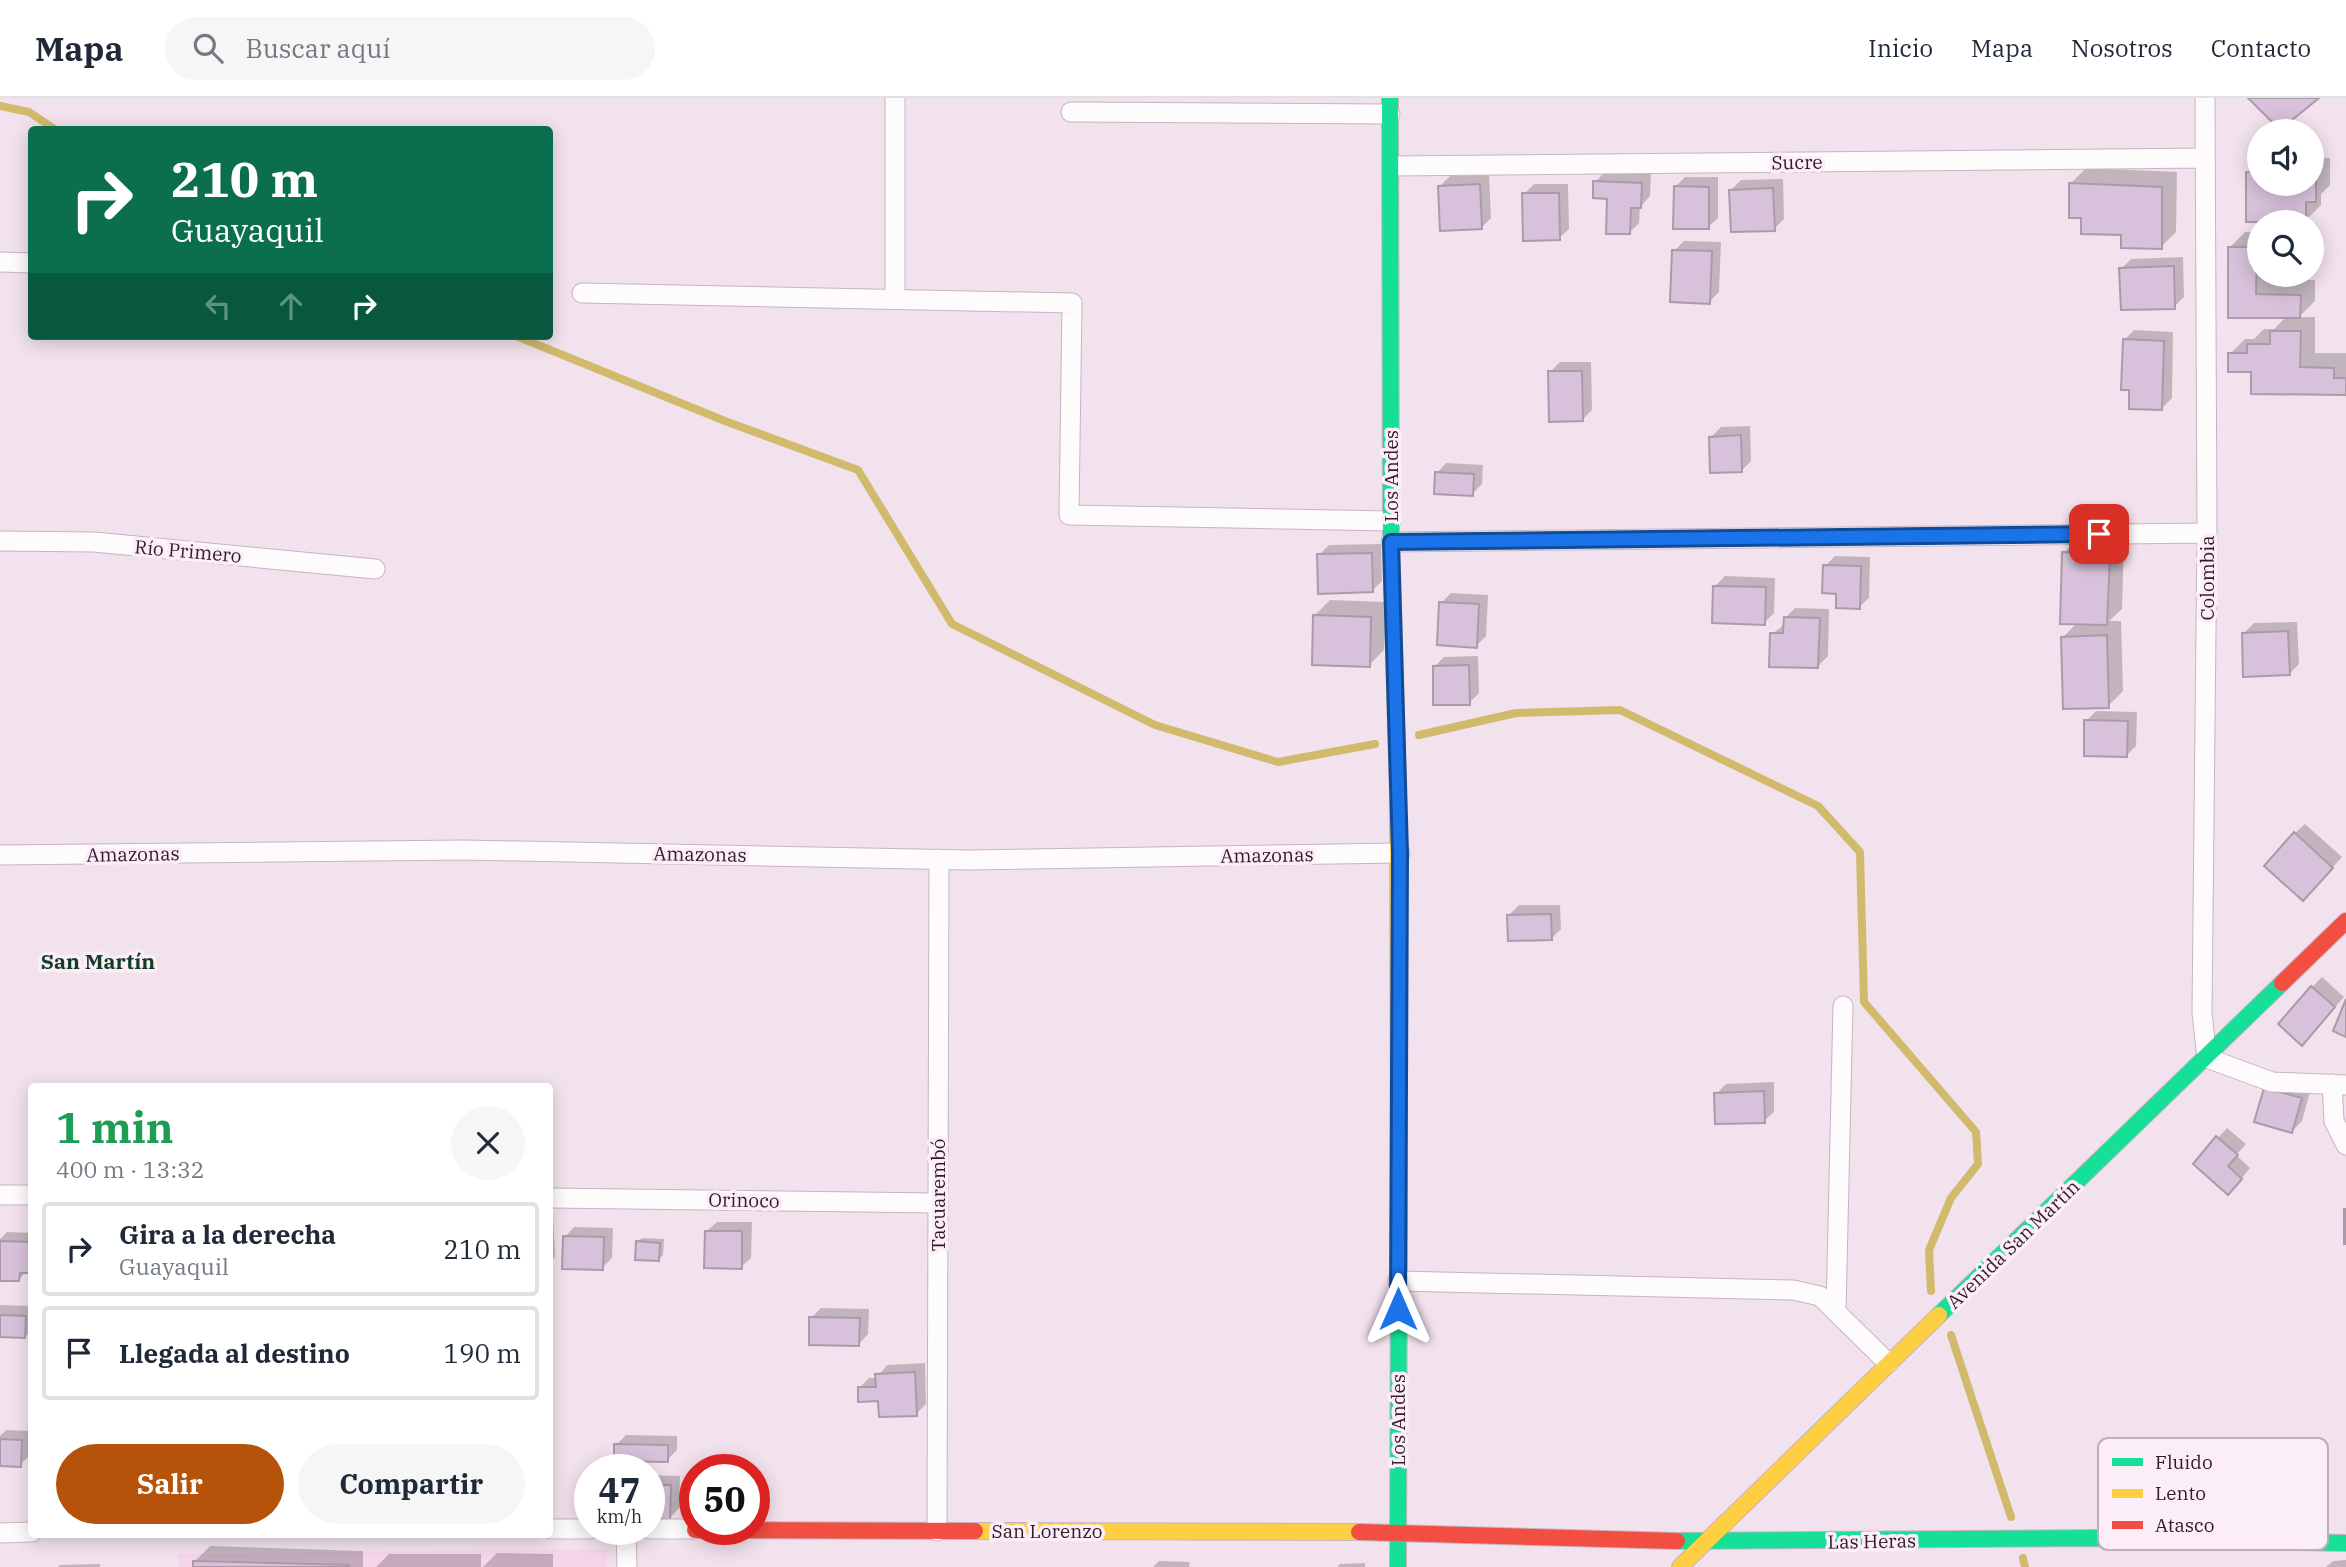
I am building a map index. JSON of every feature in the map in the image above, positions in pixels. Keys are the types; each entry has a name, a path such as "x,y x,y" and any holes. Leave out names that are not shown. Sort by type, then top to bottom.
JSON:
{"main road":[{"name":"Los Andes","path":"1390,106 1391,542 1400,853 1398,1567"},
{"name":"Avenida San Martín","path":"1681,1567 2346,921"},
{"name":"San Lorenzo","path":"770,1530 1399,1532"},
{"name":"Las Heras","path":"1399,1532 1705,1542 2098,1538"},
{"name":"Las Heras","path":"2328,1543 2346,1543"}],"street":[{"path":"895,98 895,298"},
{"name":"Colombia","path":"2204,98 2207,533 2202,1013 2207,1058"},
{"path":"1071,112 1390,106"},
{"name":"Sucre","path":"1392,166 2203,158"},
{"path":"0,262 28,263"},
{"path":"582,293 1072,303 1069,515 1391,521"},
{"path":"1391,542 2207,533"},
{"name":"Río Primero","path":"0,541 94,542 375,569"},
{"name":"Amazonas","path":"0,855 464,849 939,859 1400,853"},
{"name":"Tacuarembó","path":"937,1531 939,859"},
{"path":"1836,1311 1843,1006"},
{"path":"2207,1058 2272,1082 2339,1085 2334,1121 2346,1145"},
{"path":"0,1195 28,1195"},
{"name":"Orinoco","path":"553,1198 938,1203"},
{"path":"1398,1281 1793,1290 1821,1296 1888,1363"},
{"path":"553,1529 574,1529"},
{"path":"0,1533 28,1532"},
{"path":"626,1545 627,1567"}],"shaded area":[{"path":"607,1549 607,1567 179,1567 178,1554"}],"building":[{"path":"2248,98 2319,98 2293,119 2269,119"},
{"path":"2246,172 2247,196 2316,196 2316,202 2306,202 2306,210 2247,210 2246,222"},
{"path":"1593,181 1642,183 1641,208 1631,208 1630,234 1606,234 1607,199 1593,198"},
{"path":"2069,183 2162,187 2162,249 2121,248 2121,235 2081,234 2081,218 2069,218"},
{"path":"1480,184 1482,229 1440,231 1438,186"},
{"path":"1674,186 1709,187 1709,229 1673,229"},
{"path":"1773,188 1775,231 1731,232 1729,190"},
{"path":"1522,193 1559,193 1560,240 1523,241"},
{"path":"2228,247 2247,247 2247,287 2256,287 2256,294 2301,295 2300,318 2228,318"},
{"path":"1672,250 1712,251 1710,304 1670,302"},
{"path":"2174,266 2175,309 2121,310 2119,268"},
{"path":"2270,331 2301,331 2300,367 2334,368 2334,378 2346,378 2346,395 2251,394 2251,372 2228,372 2228,353 2247,353 2247,344 2270,344"},
{"path":"2123,339 2164,341 2162,410 2129,409 2129,390 2121,390"},
{"path":"1548,371 1582,371 1583,421 1549,422"},
{"path":"1741,435 1742,472 1710,473 1709,437"},
{"path":"1435,472 1474,474 1473,496 1434,494"},
{"path":"2062,552 2110,554 2107,625 2060,624"},
{"path":"1372,553 1373,592 1318,594 1317,554"},
{"path":"1823,565 1861,566 1860,609 1836,608 1836,594 1822,593"},
{"path":"1713,586 1766,587 1765,625 1712,623"},
{"path":"1439,602 1479,604 1477,648 1437,645"},
{"path":"1313,615 1371,617 1370,667 1312,665"},
{"path":"1784,617 1820,618 1818,668 1769,667 1770,633 1783,633"},
{"path":"2288,631 2290,675 2243,677 2242,633"},
{"path":"2107,635 2109,708 2063,709 2061,637"},
{"path":"1469,665 1470,705 1433,705 1433,666"},
{"path":"2084,720 2128,721 2127,757 2084,756"},
{"path":"2294,832 2333,868 2303,901 2264,866"},
{"path":"1551,914 1552,940 1508,941 1507,915"},
{"path":"2311,986 2335,1007 2302,1046 2278,1024"},
{"path":"2346,999 2346,1037 2333,1031"},
{"path":"2264,1088 2302,1098 2292,1133 2254,1122"},
{"path":"1764,1091 1765,1123 1715,1124 1714,1093"},
{"path":"2216,1136 2238,1155 2228,1166 2242,1179 2228,1195 2193,1164"},
{"path":"2346,1209 2346,1244 2344,1244"},
{"path":"705,1231 742,1231 742,1269 704,1268"},
{"path":"563,1236 604,1237 603,1270 562,1269"},
{"path":"0,1241 28,1242 28,1273 20,1273 19,1281 0,1281"},
{"path":"636,1241 660,1243 659,1261 635,1260"},
{"path":"0,1315 26,1316 25,1338 0,1337"},
{"path":"809,1317 860,1318 859,1346 809,1345"},
{"path":"915,1372 917,1416 879,1417 878,1401 858,1402 858,1387 876,1387 875,1374"},
{"path":"0,1439 22,1440 21,1467 0,1466"},
{"path":"614,1444 668,1445 668,1462 665,1462 665,1454 614,1454"},
{"path":"665,1485 671,1485 670,1520 665,1520"},
{"path":"193,1561 349,1565 349,1567 193,1567"}],"waterway":[{"path":"0,106 29,112 50,126"},
{"path":"526,340 725,421 858,470 952,624 1155,725 1278,762 1375,744"},
{"path":"1419,735 1516,713 1620,710 1818,806 1860,852 1864,1002 1976,1132 1978,1164 1951,1198 1929,1250 1931,1291"},
{"path":"1951,1335 2011,1517"},
{"path":"2023,1558 2025,1567"}],"traffic: fast":[{"path":"1390,98 1391,542 1398,794"},
{"path":"1939,1315 2282,983"},
{"path":"1398,1567 1399,1214"},
{"path":"1677,1541 2098,1538"},
{"path":"2328,1543 2346,1543"}],"traffic: slow":[{"path":"1398,794 1399,1214"},
{"path":"1680,1567 1939,1315"},
{"path":"975,1531 1359,1532"}],"traffic: jam":[{"path":"2282,983 2346,921"},
{"path":"770,1530 975,1531"},
{"path":"1359,1532 1677,1541"}],"district":[{"name":"San Martín","path":"98,961"}],"route":[{"path":"1398,1309 1400,853 1391,542 2099,534"}]}
